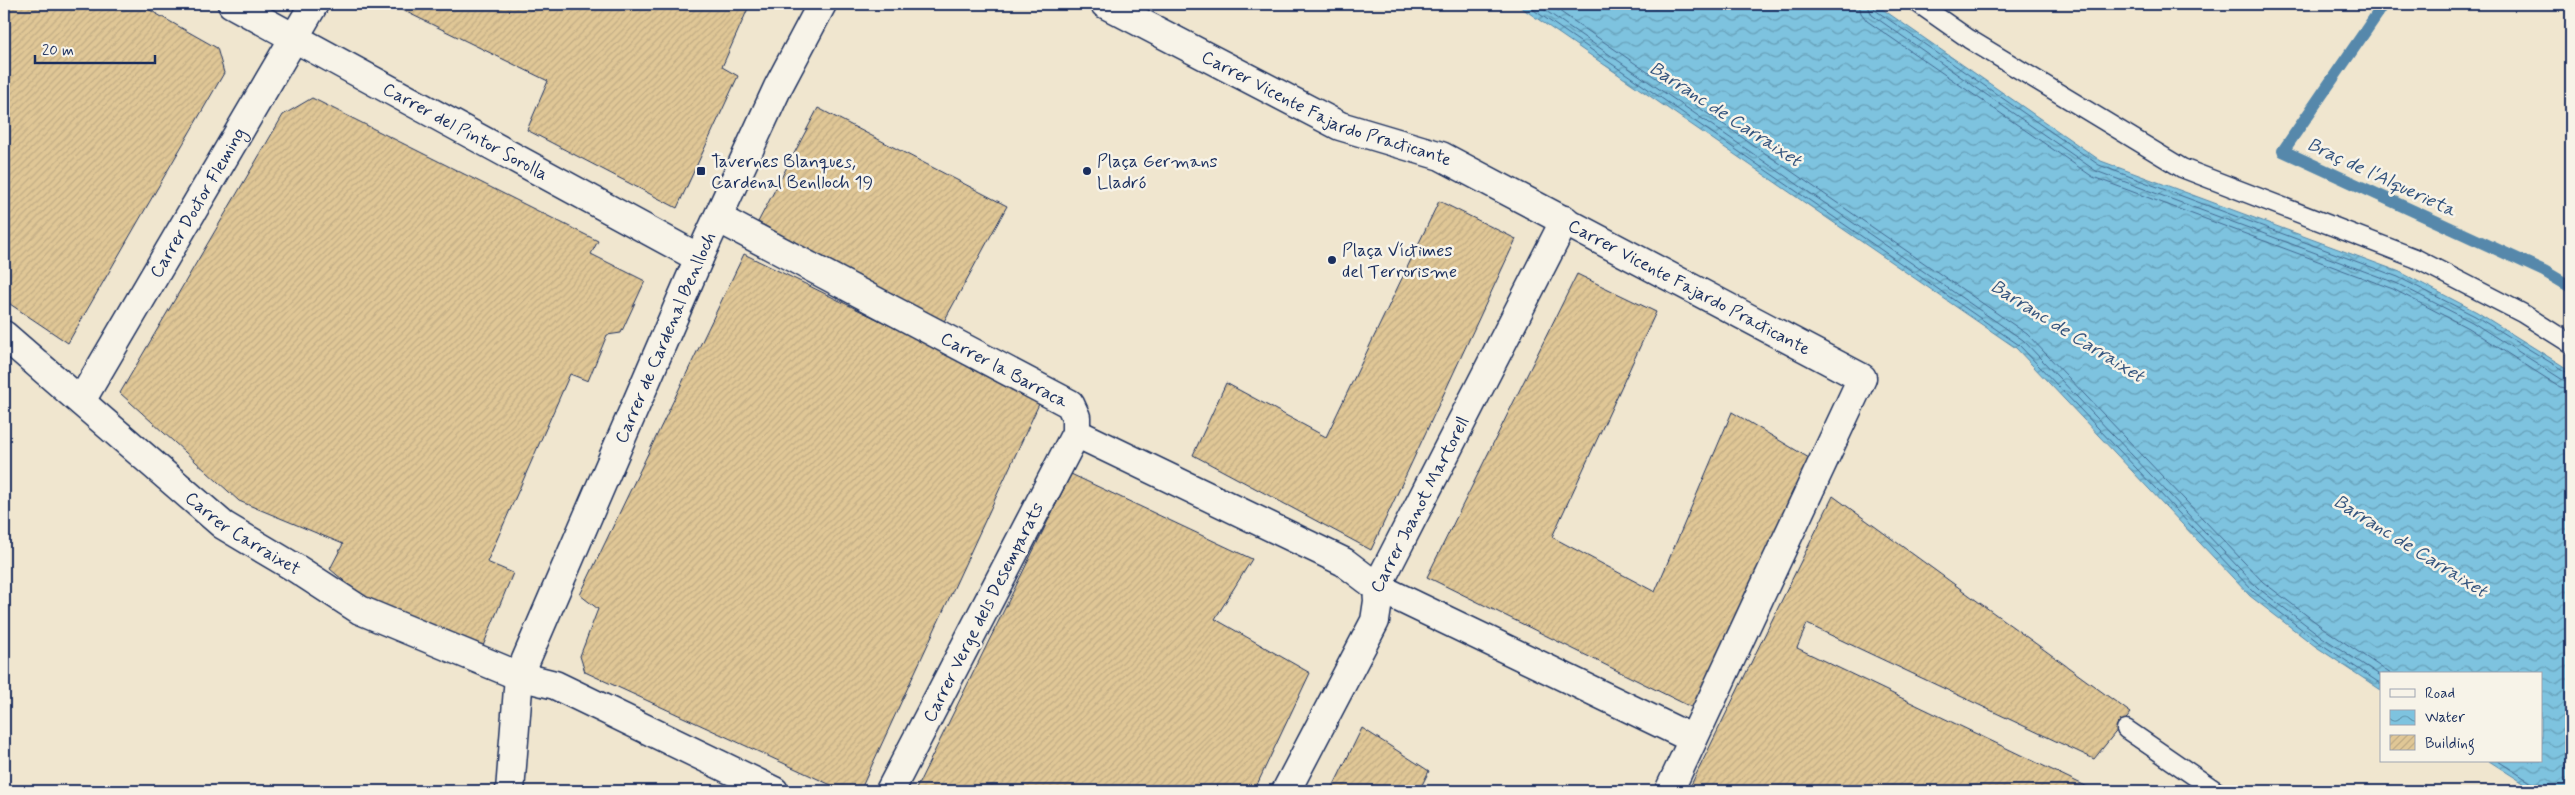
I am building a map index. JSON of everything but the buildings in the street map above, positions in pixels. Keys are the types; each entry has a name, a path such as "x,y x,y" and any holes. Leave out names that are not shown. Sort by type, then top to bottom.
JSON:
{"street":[{"name":"Carrer del Pintor Sorolla","path":"232,4 296,37 699,258"},
{"name":"Carrer Doctor Fleming","path":"81,401 314,4"},
{"name":"Carrer de Cardenal Benlloch","path":"510,791 519,676 699,258 778,87 822,4"},
{"name":"Carrer Vicente Fajardo Practicante","path":"1104,4 1340,126 1441,156 1862,378 1669,791"},
{"name":"Carrer la Barraca","path":"718,218 1070,404 1076,417 1076,433 1344,562 1377,587 1693,739"},
{"name":"Carrer Joanot Martorell","path":"1286,791 1375,620 1378,601 1377,587 1565,220"},
{"name":"Carrer Carraixet","path":"4,336 223,525 297,569 360,610 519,676 555,685 774,791"},
{"name":"Carrer Verge dels Desemparats","path":"890,791 1076,433"}],"lane":[{"path":"1920,4 1969,39 2182,168 2415,258 2522,313 2571,344"},
{"path":"2126,729 2216,791"}],"water":[{"name":"Barranc de Carraixet","path":"1516,4 1875,4 2101,161 2400,272 2477,312 2571,371 2571,791 2536,791 2491,762 2542,762 2542,672 2380,672 2380,689 2315,646 2250,596 2016,348"}],"waterway":[{"name":"Braç de l'Alquerieta","path":"2384,4 2283,151 2544,271 2571,287"}],"place":[{"name":"Tavernes Blanques, Cardenal Benlloch 19","path":"701,171"},
{"name":"Plaça Germans Lladró","path":"1087,171"},
{"name":"Plaça Víctimes del Terrorisme","path":"1332,260"}]}
